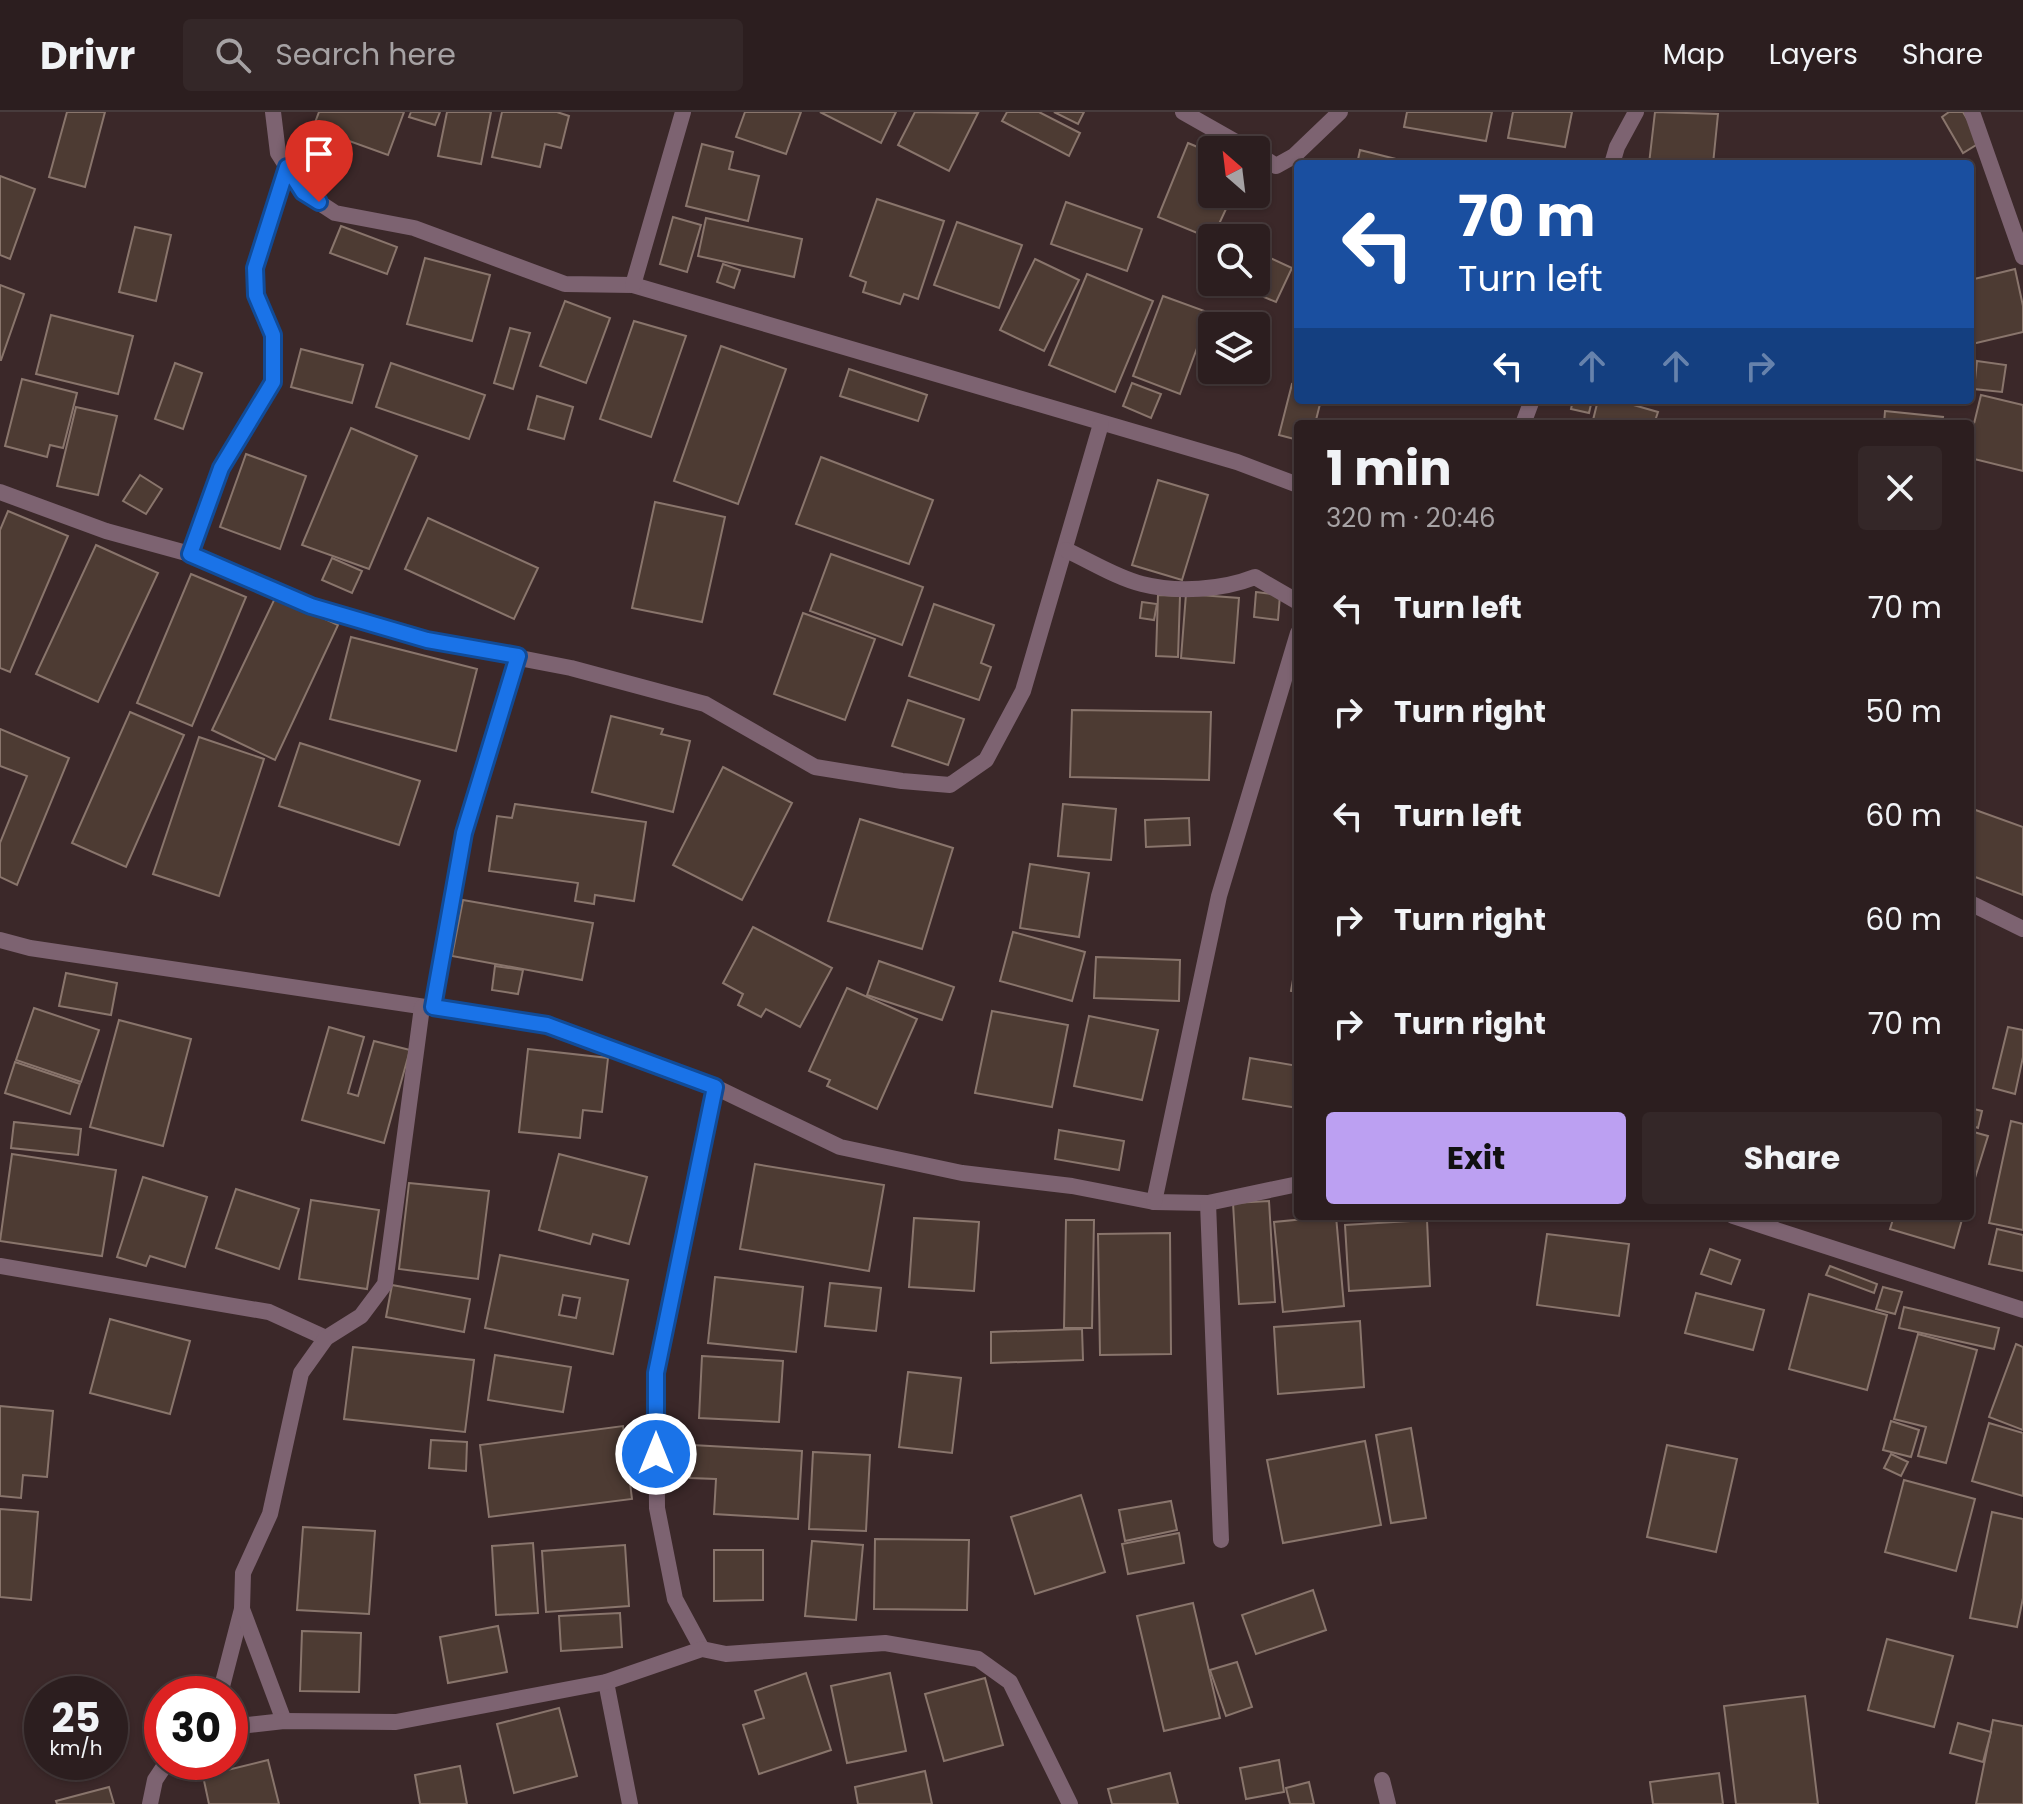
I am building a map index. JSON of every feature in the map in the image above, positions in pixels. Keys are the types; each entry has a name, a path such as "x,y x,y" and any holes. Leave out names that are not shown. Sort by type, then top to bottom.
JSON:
{"street":[{"path":"273,112 278,153 303,192 335,213 414,228 565,284 633,285 1237,462 1294,483"},
{"path":"633,285 683,112"},
{"path":"1183,112 1225,136"},
{"path":"1270,162 1276,166 1294,156 1340,112"},
{"path":"1613,160 1636,112"},
{"path":"1972,112 2023,257"},
{"path":"190,554 221,468 273,382 273,335 256,295 255,268 287,167"},
{"path":"0,492 106,531 190,554 311,606 427,640 518,656 705,704 815,767 950,785 986,760 1023,691 1101,424"},
{"path":"1066,550 1142,584 1200,589 1234,586 1255,577 1294,600"},
{"path":"1154,1202 1219,896 1294,646"},
{"path":"225,1676 242,1609 243,1573 270,1514 301,1373 326,1338 361,1316 385,1284 428,1007 464,833 518,656"},
{"path":"1974,905 2023,929"},
{"path":"0,940 45,950 547,1025 715,1087 840,1147 962,1173 1072,1186 1154,1202 1208,1203 1294,1185"},
{"path":"702,1649 675,1599 657,1508 656,1373 715,1087"},
{"path":"1208,1203 1221,1540"},
{"path":"1745,1220 2023,1310"},
{"path":"0,1266 269,1312 326,1338"},
{"path":"242,1609 284,1721"},
{"path":"248,1725 284,1721 396,1722 606,1682 702,1649 726,1654 885,1643 978,1659 1010,1682 1070,1804"},
{"path":"606,1682 630,1804"},
{"path":"150,1804 155,1780"},
{"path":"1382,1780 1388,1804"}],"building":[{"path":"67,112 105,112 85,187 49,177"},
{"path":"319,112 404,112 388,155 313,128"},
{"path":"411,112 440,112 435,125 409,117"},
{"path":"447,112 491,112 481,164 438,156"},
{"path":"502,112 557,112 569,116 561,148 545,144 540,167 492,157"},
{"path":"745,112 801,112 786,154 736,137"},
{"path":"820,112 896,112 881,143"},
{"path":"915,112 978,113 949,171 898,145"},
{"path":"1007,112 1039,112 1080,133 1069,156 1002,121"},
{"path":"1054,112 1084,112 1078,124"},
{"path":"1407,112 1492,112 1486,141 1404,127"},
{"path":"1513,112 1572,112 1565,147 1508,138"},
{"path":"1655,112 1718,114 1713,160 1649,160"},
{"path":"1949,112 1963,112 1981,142 1963,153 1942,117"},
{"path":"1188,143 1198,147 1198,208 1226,208 1219,224 1198,224 1198,233 1158,217"},
{"path":"702,144 733,152 729,169 759,176 748,221 686,206"},
{"path":"1360,150 1400,160 1358,160"},
{"path":"0,176 35,189 10,259 0,255"},
{"path":"877,199 944,221 918,299 904,294 900,304 863,292 866,282 850,276"},
{"path":"1066,202 1142,229 1127,271 1051,244"},
{"path":"673,217 701,225 687,272 660,264"},
{"path":"706,218 802,239 794,277 698,256"},
{"path":"957,222 1022,245 999,308 934,285"},
{"path":"341,226 397,247 387,274 330,253"},
{"path":"135,227 171,235 156,301 119,292"},
{"path":"425,258 490,275 472,341 407,324"},
{"path":"1270,258 1292,268 1276,302 1262,296 1270,296"},
{"path":"1035,259 1079,280 1044,351 1000,330"},
{"path":"723,264 740,270 734,288 717,282"},
{"path":"2015,269 2023,306 2023,332 1974,344 1974,279"},
{"path":"1087,274 1153,301 1115,392 1049,365"},
{"path":"0,285 24,294 1,360 0,360"},
{"path":"1163,296 1207,312 1198,312 1198,345 1180,394 1133,376"},
{"path":"565,301 610,318 586,383 540,366"},
{"path":"51,315 133,336 118,394 36,374"},
{"path":"634,321 686,336 651,437 600,419"},
{"path":"510,328 530,333 513,389 494,383"},
{"path":"721,346 786,369 738,504 674,481"},
{"path":"301,349 363,365 352,403 291,387"},
{"path":"1977,361 2006,365 2002,392 1974,389"},
{"path":"175,363 202,373 183,429 155,419"},
{"path":"391,363 485,395 469,439 376,407"},
{"path":"849,369 927,395 918,421 840,396"},
{"path":"22,379 77,393 63,448 50,445 47,457 5,446"},
{"path":"1132,383 1161,394 1151,418 1123,406"},
{"path":"1294,384 1294,404 1320,404 1316,420 1294,420 1294,439 1279,435"},
{"path":"1981,395 2023,405 2023,471 1974,459 1974,424"},
{"path":"537,396 573,407 564,439 528,429"},
{"path":"1572,404 1591,404 1589,413 1571,409"},
{"path":"1597,404 1630,404 1658,412 1655,420 1593,420"},
{"path":"76,407 117,416 98,495 57,486"},
{"path":"1885,411 1943,417 1943,420 1884,420"},
{"path":"351,428 417,456 369,569 302,545"},
{"path":"246,454 306,476 280,549 220,527"},
{"path":"821,457 933,500 909,564 796,524"},
{"path":"140,475 162,489 146,514 123,501"},
{"path":"1158,480 1208,495 1182,580 1132,565"},
{"path":"655,502 725,517 702,622 632,608"},
{"path":"8,511 68,536 10,672 0,668 0,530"},
{"path":"428,518 538,568 514,619 405,569"},
{"path":"96,545 158,573 98,702 36,674"},
{"path":"831,554 923,587 902,645 810,611"},
{"path":"332,558 362,571 352,593 322,580"},
{"path":"191,574 246,597 192,726 137,703"},
{"path":"1256,592 1280,595 1278,620 1254,617"},
{"path":"1186,594 1239,598 1234,663 1181,658"},
{"path":"1158,595 1180,596 1178,657 1156,656"},
{"path":"276,596 338,625 275,760 212,730"},
{"path":"1142,602 1157,604 1154,620 1140,618"},
{"path":"934,604 994,625 981,663 991,667 979,700 909,676"},
{"path":"803,613 875,639 845,720 774,694"},
{"path":"351,637 477,669 456,751 330,719"},
{"path":"908,700 964,719 948,765 892,746"},
{"path":"1072,710 1211,712 1209,780 1070,777"},
{"path":"130,712 184,735 126,867 72,843"},
{"path":"611,716 663,729 661,734 690,741 673,812 592,792"},
{"path":"0,729 69,758 17,885 0,877 0,843 27,776 0,766"},
{"path":"199,737 264,759 219,896 153,874"},
{"path":"300,743 420,781 399,845 279,806"},
{"path":"723,767 792,803 742,900 673,865"},
{"path":"515,804 646,822 634,901 595,895 594,904 575,901 578,883 489,871 497,816 512,818"},
{"path":"1063,804 1116,809 1111,860 1058,856"},
{"path":"1974,809 2023,827 2023,895 1974,877"},
{"path":"1189,818 1190,845 1146,847 1145,820"},
{"path":"860,819 953,848 922,949 828,921"},
{"path":"1030,864 1089,873 1079,937 1020,928"},
{"path":"463,900 593,923 582,980 452,956"},
{"path":"753,927 832,968 800,1027 766,1009 761,1017 738,1005 743,994 723,983"},
{"path":"1013,932 1085,952 1072,1001 1000,981"},
{"path":"1096,957 1180,960 1179,1001 1094,998"},
{"path":"879,961 954,987 942,1020 867,995"},
{"path":"495,966 523,970 518,994 492,990"},
{"path":"66,973 117,983 111,1015 59,1006"},
{"path":"847,988 917,1019 877,1109 827,1086 830,1080 809,1071"},
{"path":"34,1008 99,1030 81,1082 16,1060"},
{"path":"992,1011 1068,1025 1052,1107 975,1093"},
{"path":"1089,1016 1158,1030 1142,1100 1074,1086"},
{"path":"119,1020 191,1039 163,1146 90,1127"},
{"path":"329,1027 364,1037 348,1093 358,1096 374,1041 410,1050 384,1143 302,1120"},
{"path":"2008,1027 2023,1030 2023,1057 2015,1094 1993,1088"},
{"path":"528,1049 608,1058 602,1112 583,1110 580,1138 519,1132"},
{"path":"1250,1058 1294,1065 1294,1107 1243,1099"},
{"path":"15,1062 80,1084 70,1114 5,1093"},
{"path":"1974,1109 1982,1111 1978,1128 1974,1126"},
{"path":"2011,1121 2023,1124 2023,1230 1989,1223"},
{"path":"14,1122 81,1129 78,1155 11,1148"},
{"path":"1059,1130 1124,1141 1119,1170 1055,1159"},
{"path":"1974,1132 1988,1136 1974,1181"},
{"path":"12,1154 116,1170 102,1256 0,1241"},
{"path":"559,1154 647,1177 629,1244 593,1234 590,1244 539,1230"},
{"path":"755,1164 884,1185 869,1271 740,1249"},
{"path":"143,1177 207,1197 185,1267 150,1256 146,1266 117,1257"},
{"path":"409,1183 489,1191 478,1279 399,1269"},
{"path":"236,1189 299,1209 279,1269 216,1248"},
{"path":"311,1200 379,1210 367,1289 299,1279"},
{"path":"1269,1201 1275,1302 1239,1304 1233,1203"},
{"path":"914,1218 979,1222 974,1291 909,1287"},
{"path":"1066,1220 1094,1220 1092,1328 1064,1328"},
{"path":"1336,1220 1344,1306 1283,1312 1274,1222"},
{"path":"1427,1220 1430,1286 1349,1291 1345,1225"},
{"path":"1893,1220 1962,1220 1954,1248 1890,1229"},
{"path":"1997,1229 2023,1235 2023,1271 1989,1264"},
{"path":"1170,1233 1171,1354 1100,1355 1098,1234"},
{"path":"1547,1234 1629,1244 1619,1316 1537,1305"},
{"path":"1710,1249 1740,1260 1731,1284 1701,1274"},
{"path":"500,1255 628,1280 613,1354 485,1328","holes":["563,1295 580,1298 576,1318 559,1315"]},
{"path":"1830,1266 1877,1284 1874,1293 1826,1275"},
{"path":"715,1277 803,1287 796,1352 708,1343"},
{"path":"830,1283 881,1288 876,1331 825,1326"},
{"path":"392,1285 470,1299 464,1332 386,1317"},
{"path":"1883,1287 1902,1292 1895,1314 1876,1309"},
{"path":"1696,1293 1764,1310 1753,1350 1685,1333"},
{"path":"1809,1294 1887,1315 1867,1390 1789,1369"},
{"path":"1904,1307 1999,1328 1994,1349 1899,1328"},
{"path":"110,1319 190,1341 170,1414 90,1393"},
{"path":"1360,1321 1364,1387 1278,1394 1274,1327"},
{"path":"1082,1329 1083,1360 991,1363 991,1332"},
{"path":"1918,1334 1977,1350 1946,1463 1918,1456 1926,1427 1894,1419"},
{"path":"2016,1344 2023,1347 2023,1430 1989,1417"},
{"path":"353,1347 474,1360 465,1432 344,1419"},
{"path":"495,1355 571,1367 563,1412 488,1400"},
{"path":"702,1356 783,1361 779,1422 699,1418"},
{"path":"908,1372 961,1378 952,1453 899,1447"},
{"path":"0,1406 53,1411 47,1477 23,1475 21,1498 0,1496"},
{"path":"1891,1421 1919,1430 1911,1457 1883,1450"},
{"path":"1989,1423 2023,1433 2023,1496 1972,1481"},
{"path":"623,1426 632,1499 489,1517 480,1445"},
{"path":"1411,1428 1426,1518 1391,1523 1376,1435"},
{"path":"431,1440 467,1442 466,1471 429,1468"},
{"path":"1365,1441 1381,1525 1283,1543 1267,1460"},
{"path":"692,1445 802,1451 798,1519 714,1514 716,1479 690,1478"},
{"path":"1667,1445 1737,1459 1716,1552 1647,1537"},
{"path":"813,1452 870,1455 866,1531 809,1529"},
{"path":"1891,1454 1908,1462 1901,1476 1884,1468"},
{"path":"1904,1480 1975,1499 1956,1571 1885,1552"},
{"path":"1081,1495 1105,1572 1035,1594 1011,1517"},
{"path":"1171,1501 1177,1530 1125,1541 1119,1510"},
{"path":"0,1509 38,1512 31,1600 0,1597"},
{"path":"1992,1512 2023,1519 2023,1598 2017,1627 1970,1618"},
{"path":"303,1527 375,1531 369,1614 297,1610"},
{"path":"1179,1533 1184,1563 1128,1574 1122,1544"},
{"path":"875,1539 969,1540 967,1610 874,1609"},
{"path":"812,1541 863,1545 856,1620 805,1616"},
{"path":"533,1543 538,1613 496,1615 492,1546"},
{"path":"625,1545 629,1606 546,1612 542,1551"},
{"path":"714,1550 763,1550 763,1600 714,1601"},
{"path":"1313,1590 1326,1630 1256,1654 1242,1615"},
{"path":"1193,1603 1220,1718 1164,1731 1137,1616"},
{"path":"620,1613 622,1647 561,1651 559,1616"},
{"path":"498,1626 507,1672 448,1683 440,1637"},
{"path":"302,1631 361,1633 359,1692 300,1691"},
{"path":"1887,1639 1953,1656 1934,1727 1868,1710"},
{"path":"1237,1662 1252,1707 1226,1716 1210,1670"},
{"path":"806,1673 831,1750 759,1774 743,1725 764,1718 755,1691"},
{"path":"890,1673 906,1751 847,1763 831,1686"},
{"path":"985,1678 1003,1745 944,1761 925,1694"},
{"path":"1805,1696 1818,1804 1736,1804 1724,1706"},
{"path":"559,1708 577,1776 514,1793 497,1724"},
{"path":"1993,1720 2023,1726 2023,1804 1976,1804"},
{"path":"1958,1723 1991,1732 1983,1762 1950,1753"},
{"path":"268,1760 279,1804 209,1804 204,1780 248,1780 248,1765"},
{"path":"1279,1760 1284,1792 1246,1799 1240,1768"},
{"path":"460,1766 467,1804 420,1804 415,1775"},
{"path":"925,1771 932,1804 858,1804 855,1787"},
{"path":"1170,1773 1178,1804 1112,1804 1108,1789"},
{"path":"1719,1773 1723,1804 1653,1804 1650,1782"},
{"path":"1309,1782 1314,1804 1290,1804 1286,1788"},
{"path":"109,1787 114,1804 57,1804 56,1801"}],"route":[{"path":"319,202 303,192 287,167 255,268 256,295 273,335 273,382 221,468 190,554 311,606 427,640 518,656 464,833 433,1007 547,1025 715,1087 656,1373 656,1454"}]}
